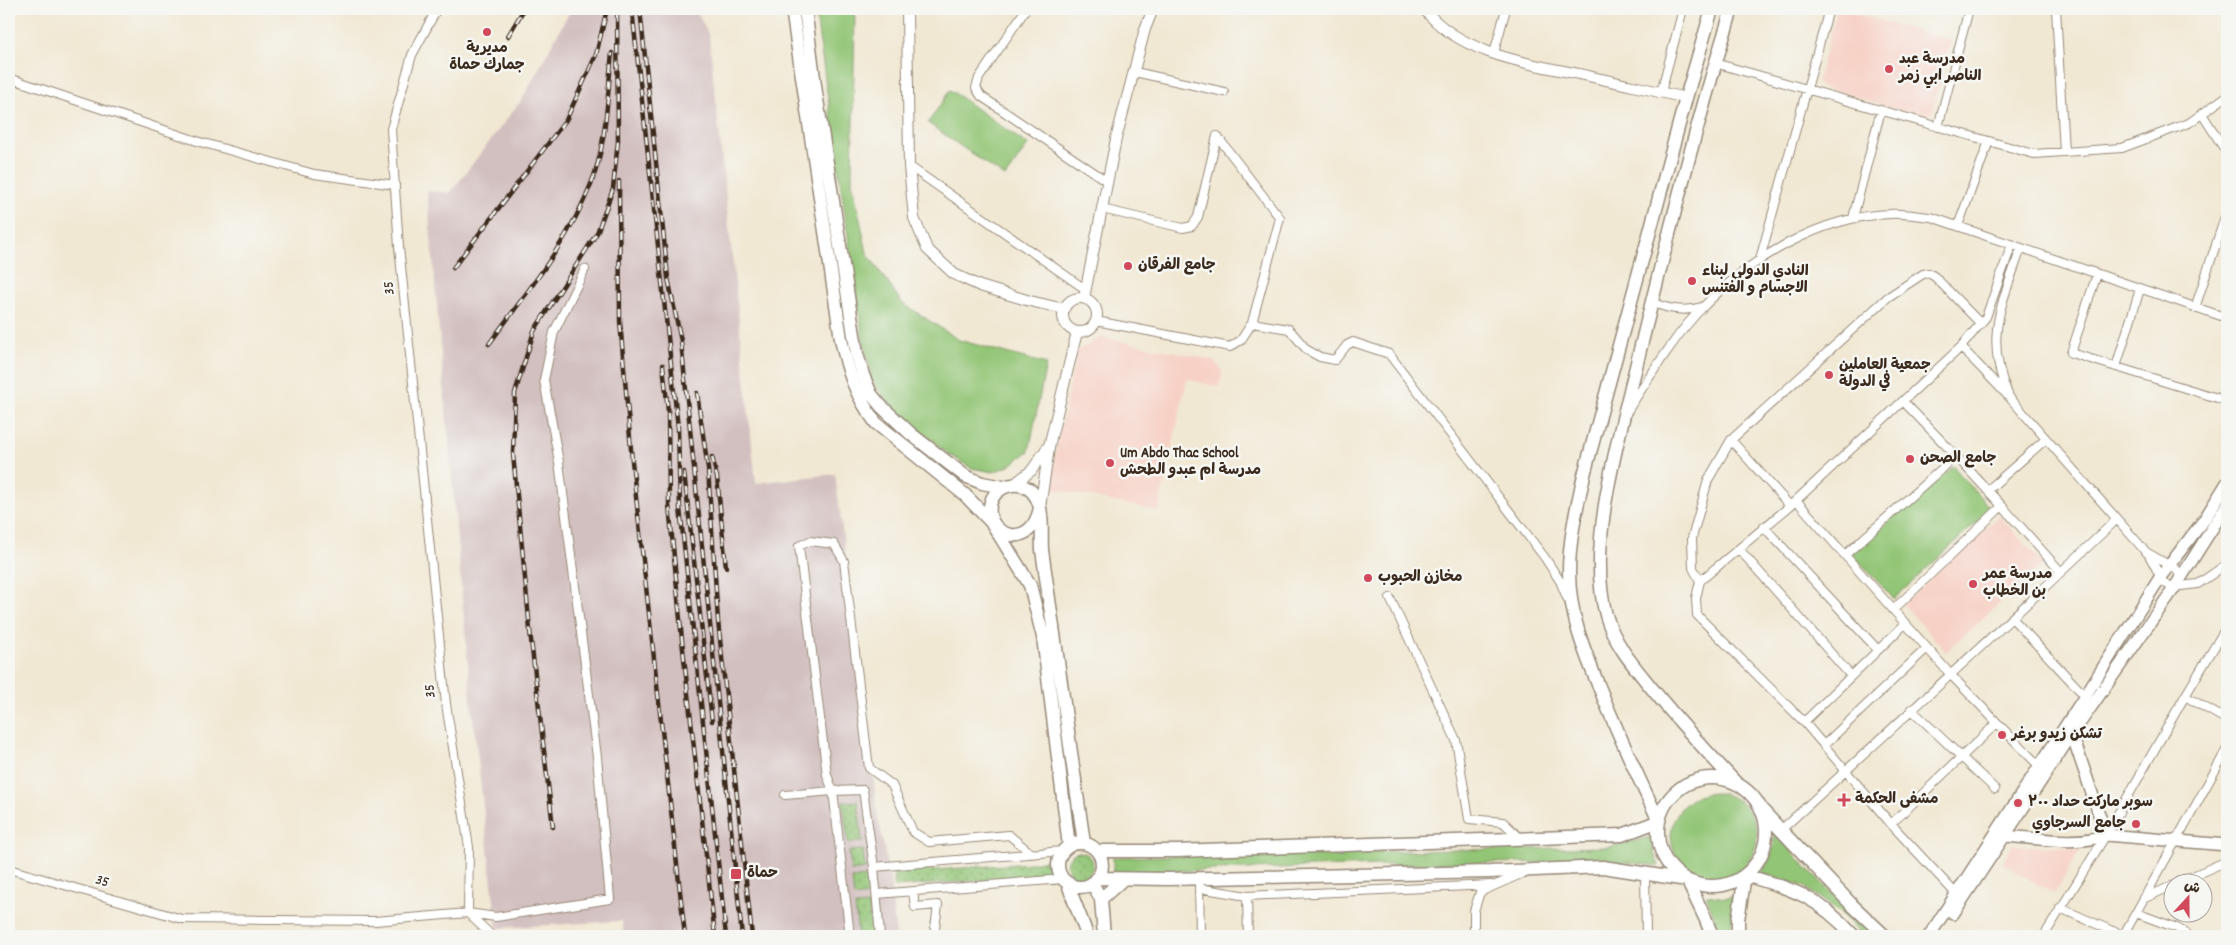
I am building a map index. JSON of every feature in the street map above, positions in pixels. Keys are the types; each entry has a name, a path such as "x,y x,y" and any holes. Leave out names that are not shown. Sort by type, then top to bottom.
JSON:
{"main road":[{"path":"792,9 840,339 849,376 865,409 876,423 965,495 1001,532 1011,535 1022,534 1032,528 1037,521 1040,508"},
{"path":"806,9 816,94 856,354 862,375 871,394 881,406 911,434 965,476 982,483 1021,486 1032,491 1040,508 1042,550 1084,843"},
{"path":"1659,821 1616,730 1581,643 1573,612 1569,573 1575,515 1686,98 1712,9"},
{"path":"1732,9 1715,64 1652,302 1615,452 1604,518 1600,573 1601,594 1606,616 1614,636 1625,655 1666,706 1736,784 1750,794 1852,906 1885,936"},
{"path":"1929,936 2040,767 2161,576 2204,520 2227,483"},
{"path":"1008,486 995,493 989,511 992,522 1030,584 1043,638 1066,848"},
{"path":"1939,936 2072,734 2178,583 2227,505"},
{"path":"2072,734 2106,835"},
{"path":"1712,936 1687,880 1673,869 1663,855 1658,838 1659,821 1664,806 1675,792 1688,783 1704,778 1721,779 1736,784"},
{"path":"1066,881 1080,887 1095,880 1123,879 1199,883 1603,867 1687,880 1701,885 1716,886 1732,882 1745,875 1757,861 1765,845 1766,826 1761,808"},
{"path":"1087,936 1066,881 1058,868 1060,856 1066,848 1084,843 1097,851 1177,851 1522,840 1622,835 1659,821"},
{"path":"2006,836 2081,840 2106,835 2227,846"},
{"path":"1097,851 1102,864 1095,880 1101,899 1104,936"},
{"path":"1738,936 1738,920 1745,875"},
{"path":"1745,875 1794,890 1819,903 1854,936"},
{"path":"1101,899 1123,879"}],"street":[{"name":"35","path":"9,869 182,920 375,921 468,913 469,847 446,704 399,247 391,128 412,55 438,9"},
{"path":"907,9 909,166 914,218 927,249 954,274 980,286 1064,309"},
{"path":"1026,9 979,78 976,88 981,96 1108,182"},
{"path":"1085,294 1116,139 1145,29 1153,9"},
{"path":"1424,9 1436,23 1469,43 1494,53 1686,98"},
{"path":"1494,53 1506,9"},
{"path":"1661,92 1683,9"},
{"path":"1760,259 1829,9"},
{"path":"1938,127 1970,9"},
{"path":"2056,9 2064,152"},
{"path":"1715,64 2034,154 2122,148 2189,123 2227,96"},
{"path":"1135,72 1224,92"},
{"path":"9,78 200,142 314,174 395,186"},
{"path":"1853,218 1881,110"},
{"path":"2202,114 2227,153"},
{"path":"1096,321 1230,347 1241,340 1252,323 1280,218 1217,136 1198,217 1192,226 1183,228 1102,208"},
{"path":"1958,226 1989,141"},
{"path":"909,166 1085,294 1095,306 1097,312 1096,321 1087,331 1077,332 1071,330 1065,323 1064,309 1073,299 1085,294"},
{"path":"2195,308 2227,211"},
{"path":"1624,417 1651,375 1702,307 1760,259 1802,238 1853,218 1890,214 1931,217 2227,318"},
{"path":"1957,895 1891,824 1804,722 1697,615 1696,598 1700,581 1793,503 1960,347 1981,324 1991,307 2012,244"},
{"path":"2010,398 1998,368 1996,324 2021,248"},
{"path":"468,913 496,917 610,899 596,757 559,462 544,380 554,332 585,269"},
{"path":"1700,581 1693,568 1692,538 1708,480 1731,440 1888,298 1923,274 1929,273 1935,277 1981,324"},
{"path":"2097,274 2071,353 2227,401"},
{"path":"2116,367 2140,289"},
{"path":"1652,302 1667,308 1681,310 1702,307"},
{"path":"1252,323 1289,329 1307,350 1320,357 1335,360 1347,345 1353,342 1389,354 1545,558 1560,581 1573,612"},
{"path":"1040,508 1050,442 1077,332"},
{"path":"1960,347 2010,398 2146,552 2166,584 2198,584 2227,564"},
{"path":"1903,401 1988,490 2061,572"},
{"path":"1988,490 2046,439"},
{"path":"1731,440 1845,555 1951,675 2040,767"},
{"path":"1008,486 1032,470 1050,442"},
{"path":"1845,555 1956,456"},
{"path":"1894,610 2002,506"},
{"path":"1782,830 1911,709 2013,618 2116,520"},
{"path":"1764,526 1878,650"},
{"path":"850,936 832,791 827,775 799,546 810,541 834,544 844,561 869,768 892,785 913,832 929,842 1009,835 1032,854"},
{"path":"1739,549 1851,676"},
{"path":"2146,552 2177,570 2178,583"},
{"path":"1390,598 1456,740 1469,819 1503,822 1522,840"},
{"path":"2013,618 2085,696"},
{"path":"1804,722 1906,623"},
{"path":"2044,936 2106,835 2184,696 2227,626"},
{"path":"1824,745 1927,648"},
{"path":"2184,696 2227,720"},
{"path":"1911,709 1995,789"},
{"path":"1891,824 1997,723"},
{"path":"2060,908 2123,936 2227,749"},
{"path":"785,795 862,790 874,868 880,936"},
{"path":"874,868 1032,854 1066,848"},
{"path":"2202,872 2227,861"},
{"path":"1474,936 1474,911 1480,892 1491,885 1531,870"},
{"path":"1645,873 1646,936"},
{"path":"877,894 1066,881"},
{"path":"1200,936 1199,883 1247,896 1491,885"},
{"path":"2145,898 2164,889"},
{"path":"913,891 915,906 938,905 934,936"},
{"path":"1247,896 1248,936"},
{"path":"468,913 492,936"},
{"path":"2136,913 2177,928 2190,936"}],"shaded area":[{"path":"571,9 696,9 709,36 756,483 835,474 871,752 876,806 890,879 896,936 624,936 622,921 497,928 471,699 427,191 450,193 523,98"},
{"path":"1837,9 1951,40 1932,112 1925,117 1820,87 1817,82"},
{"path":"1101,337 1213,360 1221,369 1222,376 1219,387 1187,379 1158,511 1048,488 1077,351"},
{"name":"مدرسة عمر بن الخطاب","path":"1999,516 2043,564 1946,652 1903,604"},
{"path":"2013,845 2081,849 2054,894 2002,863"}],"green space":[{"path":"815,9 855,9 852,181 867,253 902,303 959,340 1046,364 1029,451 1009,466 993,472 971,468 947,453 893,408 873,383 863,339"},
{"path":"950,90 1028,145 1005,177 928,123"},
{"path":"1953,466 1991,509 1894,599 1851,553"},
{"path":"1714,793 1738,800 1750,812 1757,836 1750,860 1738,872 1714,879 1690,872 1678,860 1671,836 1678,812 1690,800"},
{"path":"858,801 862,842 848,843 843,802"},
{"path":"1774,833 1873,936 1863,936 1840,912 1803,886 1760,873 1772,854"},
{"path":"1651,837 1653,850 1659,866 1624,862 1449,863 1113,873 1113,857 1609,847"},
{"path":"863,850 865,869 851,871 849,851"},
{"path":"1080,852 1089,856 1093,865 1089,874 1080,878 1071,874 1067,865 1071,856"},
{"path":"1050,859 1048,871 1052,878 1034,876 895,887 893,873 1032,863"},
{"path":"866,877 868,895 854,897 852,879"},
{"path":"1706,895 1725,898 1735,895 1730,936 1721,936"},
{"path":"869,905 872,936 858,936 855,906"}],"railway":[{"path":"508,36 524,9"},
{"path":"453,268 566,120 596,55 607,9"},
{"path":"553,827 531,640 513,454 515,393 534,331 597,233 613,189 618,141 617,9"},
{"path":"632,9 678,428 680,508 726,936"},
{"path":"640,9 668,278 681,341 742,936"},
{"path":"489,344 545,267 582,206 600,153 612,53"},
{"path":"619,181 620,321 632,461 685,936"},
{"path":"663,365 668,411 669,505 715,936"},
{"path":"697,393 708,469 718,621 752,936"},
{"path":"712,457 717,477 726,567"},
{"path":"684,472 712,721"}],"place":[{"name":"مديرية جمارك حماة","path":"487,32"},
{"name":"مدرسة عبد الناصر ابي زمر","path":"1889,69"},
{"name":"جامع الفرقان","path":"1128,266"},
{"name":"النادي الدولي لبناء الاجسام و الفتنس","path":"1692,281"},
{"name":"جمعية العاملين في الدولة","path":"1829,375"},
{"name":"جامع الصحن","path":"1910,459"},
{"name":"Um Abdo Thac School مدرسة ام عبدو الطحش","path":"1110,463"},
{"name":"مخازن الحبوب","path":"1368,578"},
{"name":"مدرسة عمر بن الخطاب","path":"1973,584"},
{"name":"تشكن زيدو برغر","path":"2002,735"},
{"name":"مشفى الحكمة","path":"1844,800"},
{"name":"سوبر ماركت حداد ٣٠٠","path":"2018,803"},
{"name":"جامع السرجاوي","path":"2136,824"},
{"name":"حماة","path":"736,874"}]}
